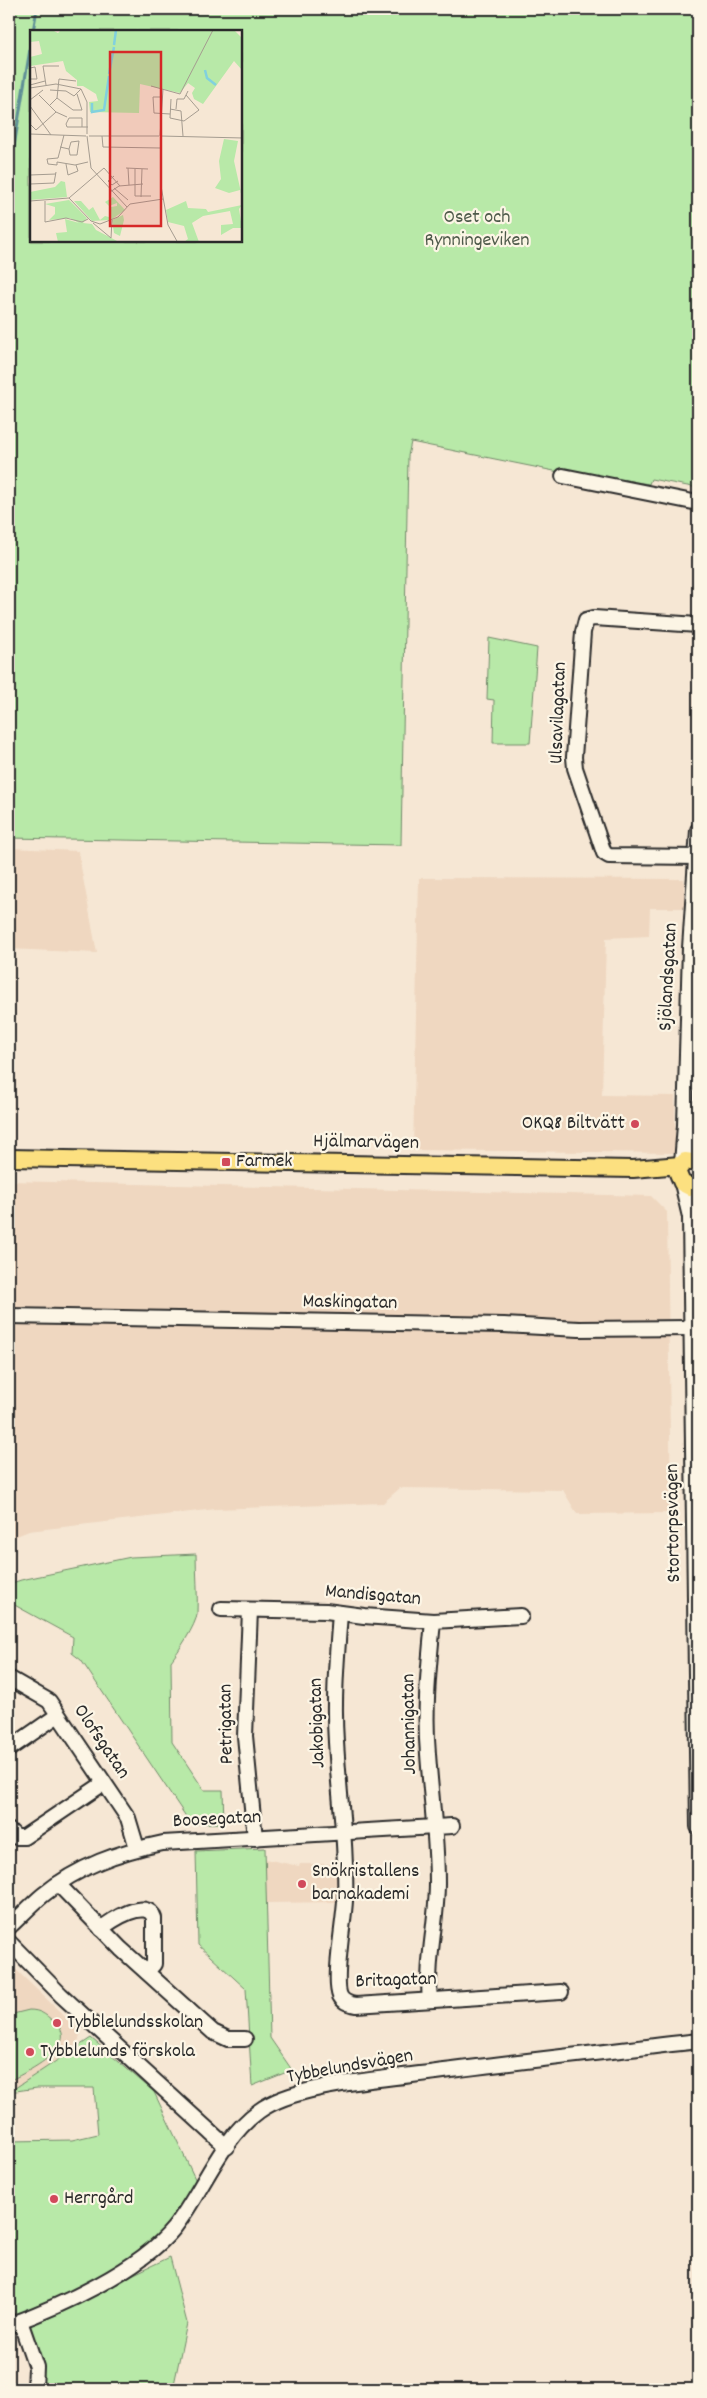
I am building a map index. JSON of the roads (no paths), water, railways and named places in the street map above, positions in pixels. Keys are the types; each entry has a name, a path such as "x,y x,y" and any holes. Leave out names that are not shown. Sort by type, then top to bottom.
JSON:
{"main road":[{"name":"Hjälmarvägen","path":"9,1158 633,1169 689,1173"}],"street":[{"path":"563,476 698,503"},
{"name":"Ulsavilagatan","path":"697,857 609,856 604,854 575,768 574,757 583,632 586,620 594,618 698,625"},
{"name":"Sjölandsgatan","path":"689,1173 685,1125 687,1018 698,830"},
{"name":"Stortorpsvägen","path":"689,1173 698,1827"},
{"name":"Maskingatan","path":"9,1316 579,1329 691,1328"},
{"name":"Mandisgatan","path":"221,1610 340,1613 433,1621 521,1616"},
{"name":"Petrigatan","path":"250,1610 245,1736 255,1838"},
{"name":"Jakobigatan","path":"340,1613 336,1671 336,1732 342,1832"},
{"name":"Johannigatan","path":"430,2000 429,1970 437,1885 426,1700 433,1621"},
{"name":"Olofsgatan","path":"9,1678 46,1699 130,1822 137,1848"},
{"path":"9,1749 58,1715"},
{"path":"9,1830 16,1837 24,1837 104,1783"},
{"name":"Boosegatan","path":"9,1927 58,1884 104,1858 137,1848 163,1843 452,1826"},
{"name":"Britagatan","path":"342,1832 345,1897 337,1981 340,1997 348,2004 561,1992"},
{"path":"58,1884 101,1929 213,2032 228,2040 244,2039"},
{"path":"101,1929 110,1920 139,1909 145,1908 151,1911 154,1918 154,1964 147,1972"},
{"path":"9,1942 61,1995 227,2147"},
{"name":"Tybbelundsvägen","path":"15,2323 114,2276 161,2242 175,2227 227,2147 248,2120 261,2109 288,2097 313,2091 498,2064 698,2041"},
{"path":"15,2323 36,2367 35,2389"}],"waterway":[{"path":"33,30 37,9"},
{"path":"9,177 30,49"}],"place":[{"name":"OKQ8 Biltvätt","path":"635,1124"},
{"name":"Farmek","path":"226,1162"},
{"name":"Snökristallens barnakademi","path":"302,1884"},
{"name":"Tybblelundsskolan","path":"57,2023"},
{"name":"Tybblelunds förskola","path":"30,2052"},
{"name":"Herrgård","path":"54,2199"}],"park label":[{"name":"Oset och Rynningeviken","path":"477,230"}]}
